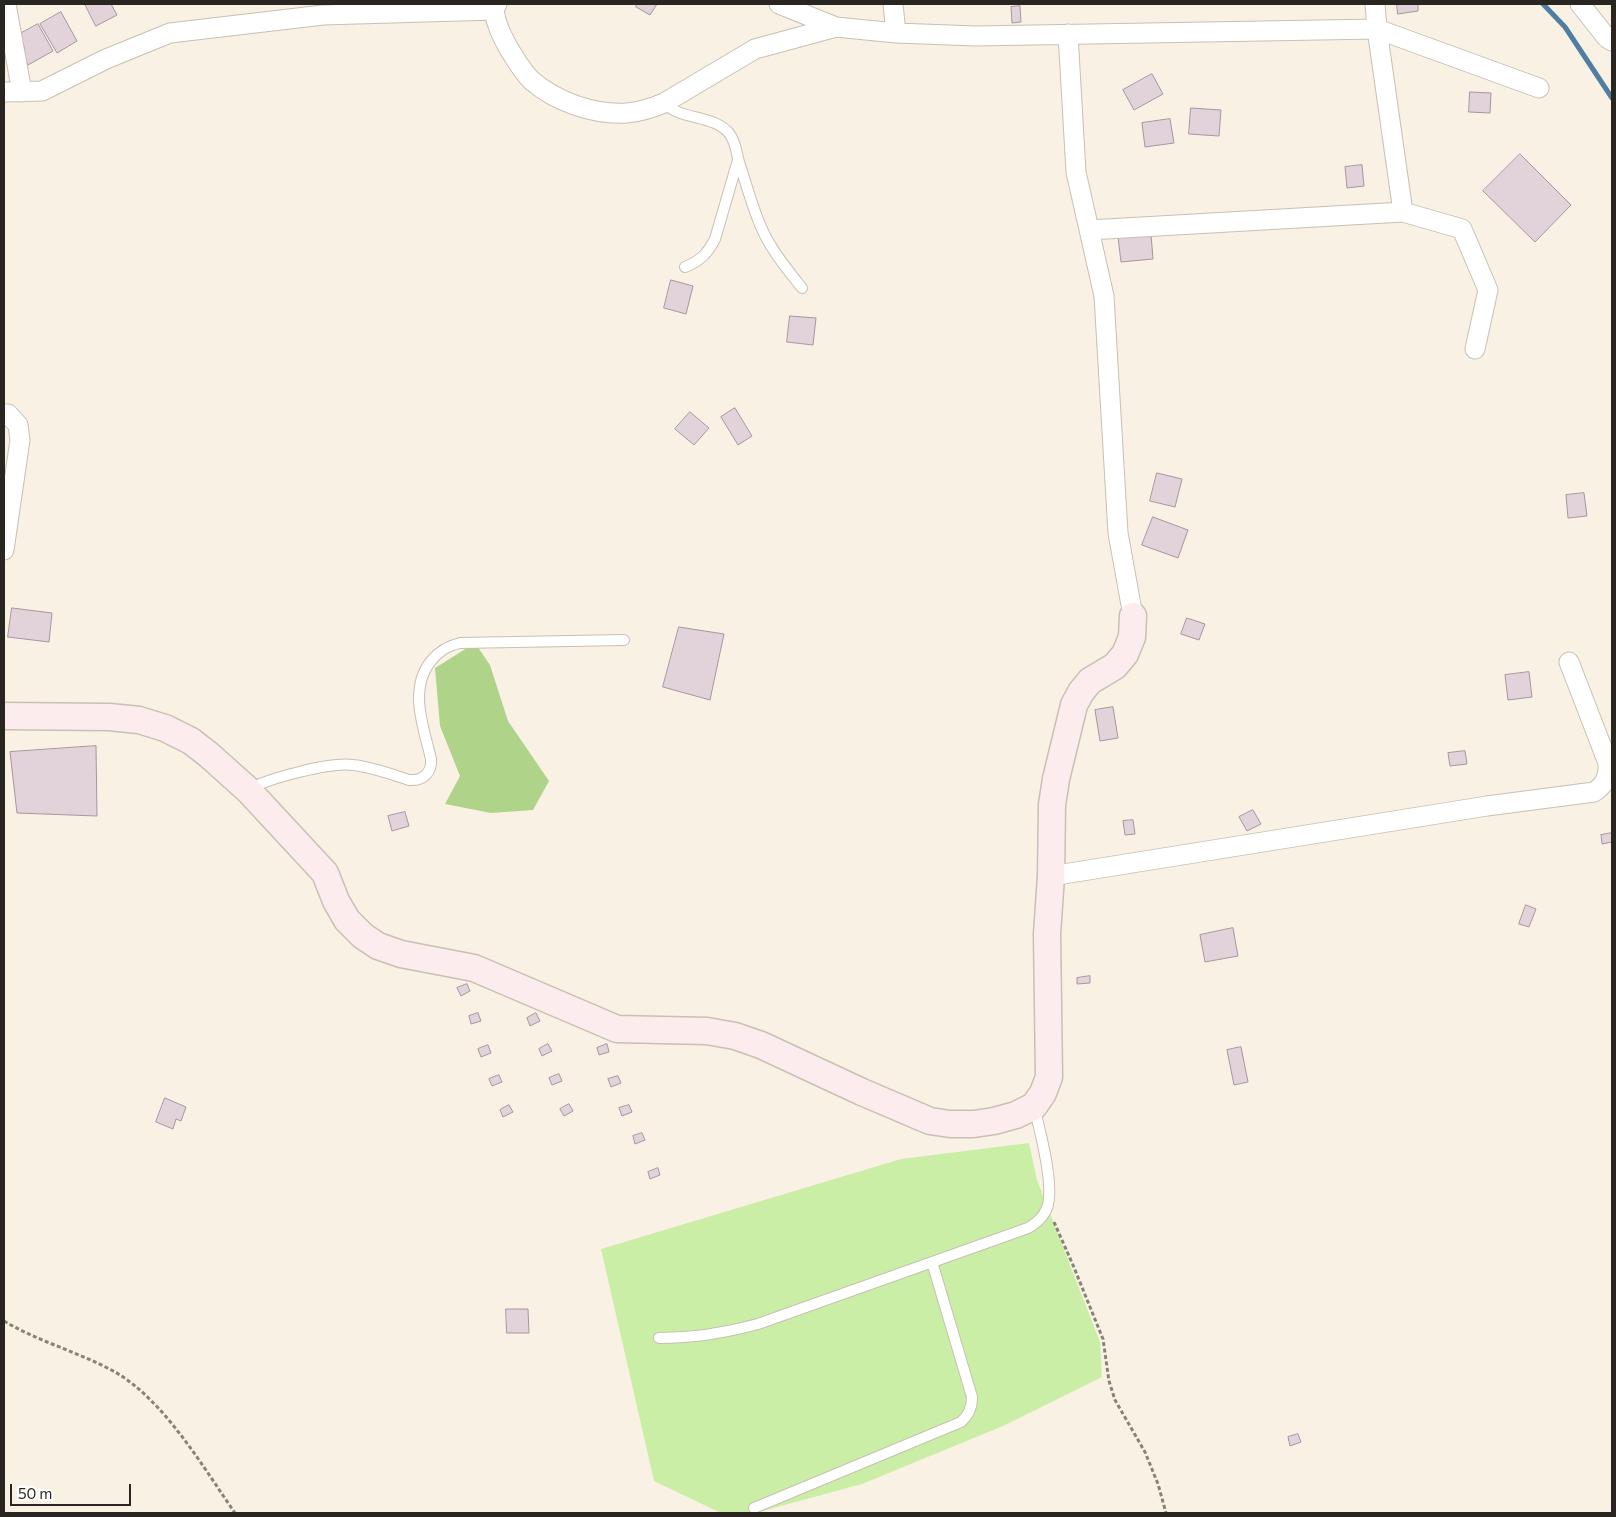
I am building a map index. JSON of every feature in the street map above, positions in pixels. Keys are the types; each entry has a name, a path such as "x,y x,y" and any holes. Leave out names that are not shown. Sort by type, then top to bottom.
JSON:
{"street":[{"path":"6,4 13,92 42,91 106,59 170,33 323,9 495,7 499,30 519,65 532,80 564,100 592,110 626,113 650,109 664,103 755,49 836,27"},
{"path":"779,4 836,27 896,33 976,36 1377,29 1539,88"},
{"path":"893,4 896,33"},
{"path":"1375,4 1403,212"},
{"path":"1580,4 1612,42"},
{"path":"4,716 109,717 139,720 165,728 191,741 248,790 325,873 336,901 347,920 363,936 378,946 402,954 474,968 617,1029 707,1031 735,1036 760,1045 930,1121 950,1124 974,1124 1016,1115 1034,1106 1043,1093 1049,1077 1047,934 1051,876 1052,805 1056,779 1074,705 1090,681 1115,666 1125,654 1132,637 1133,616 1118,534 1104,296 1076,172 1068,34"},
{"path":"1089,230 1403,212 1462,229 1488,290 1475,349"},
{"path":"4,414 8,414 14,419 20,432 4,550"},
{"path":"1051,876 1467,809 1594,792 1607,778 1608,763 1569,662"}],"lane":[{"path":"664,103 677,112 710,121 722,127 730,134 736,144 738,160 753,207 765,236 773,252 802,288"},
{"path":"685,268 700,260 711,247 738,160"},
{"path":"248,790 262,783 339,764 362,766 415,781 426,776 432,765 432,759 419,702 421,683 429,664 435,656 453,644 624,640"},
{"path":"659,1338 699,1336 739,1330 1028,1228 1036,1223 1046,1208 1049,1192 1041,1131 1034,1106"},
{"path":"754,1508 961,1422 966,1417 970,1410 972,1397 932,1262"}],"path":[{"path":"1046,1208 1060,1232 1103,1338 1109,1380 1115,1400 1146,1452 1166,1513"},
{"path":"4,1322 115,1372 138,1389 160,1410 235,1513"}],"green space":[{"path":"475,643 490,665 508,721 549,781 533,810 491,813 445,804 460,776 440,726 435,668"},
{"path":"1029,1143 1037,1180 1100,1342 1102,1377 1003,1426 862,1484 755,1513 721,1513 654,1481 601,1249 901,1159"}],"building":[{"path":"85,4 111,4 117,15 96,26"},
{"path":"637,4 657,4 650,15 636,7"},
{"path":"1397,4 1418,4 1418,11 1398,14"},
{"path":"1020,6 1021,22 1012,23 1011,7"},
{"path":"61,12 77,41 57,53 40,24"},
{"path":"38,24 53,51 28,65 21,51 25,49 18,35"},
{"path":"1152,74 1163,94 1134,110 1123,90"},
{"path":"1470,92 1491,93 1490,113 1469,112"},
{"path":"1191,108 1221,110 1219,136 1189,134"},
{"path":"1170,119 1174,143 1145,147 1142,123"},
{"path":"1520,154 1571,205 1535,242 1483,191"},
{"path":"1362,165 1364,186 1347,188 1345,167"},
{"path":"1151,234 1153,259 1121,262 1118,237"},
{"path":"671,280 693,286 686,314 664,308"},
{"path":"790,316 816,318 813,345 787,342"},
{"path":"735,408 752,436 738,445 721,417"},
{"path":"690,412 709,428 694,445 675,429"},
{"path":"1157,473 1182,479 1175,507 1150,501"},
{"path":"1584,493 1587,516 1568,518 1566,495"},
{"path":"1153,517 1188,530 1178,558 1142,545"},
{"path":"12,608 52,613 49,642 8,637"},
{"path":"1187,618 1205,624 1199,640 1181,634"},
{"path":"679,627 724,634 710,700 663,687"},
{"path":"1529,672 1532,697 1508,700 1505,675"},
{"path":"1113,707 1118,738 1100,741 1095,710"},
{"path":"96,746 97,816 17,813 10,752"},
{"path":"1465,751 1467,764 1450,766 1448,753"},
{"path":"1253,810 1261,824 1247,831 1239,817"},
{"path":"405,812 409,826 392,831 388,816"},
{"path":"1133,820 1135,834 1125,835 1123,821"},
{"path":"1612,833 1612,842 1602,844 1601,835"},
{"path":"1526,905 1536,909 1529,927 1519,924"},
{"path":"1233,928 1238,956 1205,962 1200,935"},
{"path":"1090,976 1090,983 1077,984 1077,978"},
{"path":"467,984 470,991 461,996 457,988"},
{"path":"478,1013 481,1021 471,1024 469,1016"},
{"path":"536,1013 540,1021 530,1026 527,1018"},
{"path":"548,1044 552,1051 542,1056 539,1049"},
{"path":"607,1044 609,1052 599,1055 597,1048"},
{"path":"488,1045 491,1053 481,1057 478,1049"},
{"path":"1241,1047 1248,1082 1234,1085 1227,1050"},
{"path":"559,1074 562,1081 552,1085 549,1078"},
{"path":"499,1075 502,1082 492,1086 489,1079"},
{"path":"618,1076 621,1083 611,1087 608,1079"},
{"path":"165,1098 186,1107 181,1121 176,1119 173,1129 156,1122"},
{"path":"569,1104 573,1111 564,1116 560,1109"},
{"path":"509,1105 513,1112 503,1117 500,1110"},
{"path":"629,1105 632,1112 622,1116 619,1108"},
{"path":"642,1133 645,1140 635,1144 633,1136"},
{"path":"658,1168 660,1175 650,1179 648,1172"},
{"path":"506,1309 528,1309 529,1333 507,1333"},
{"path":"1298,1434 1301,1442 1290,1446 1288,1437"}],"waterway":[{"path":"1543,4 1565,27 1612,98"}]}
